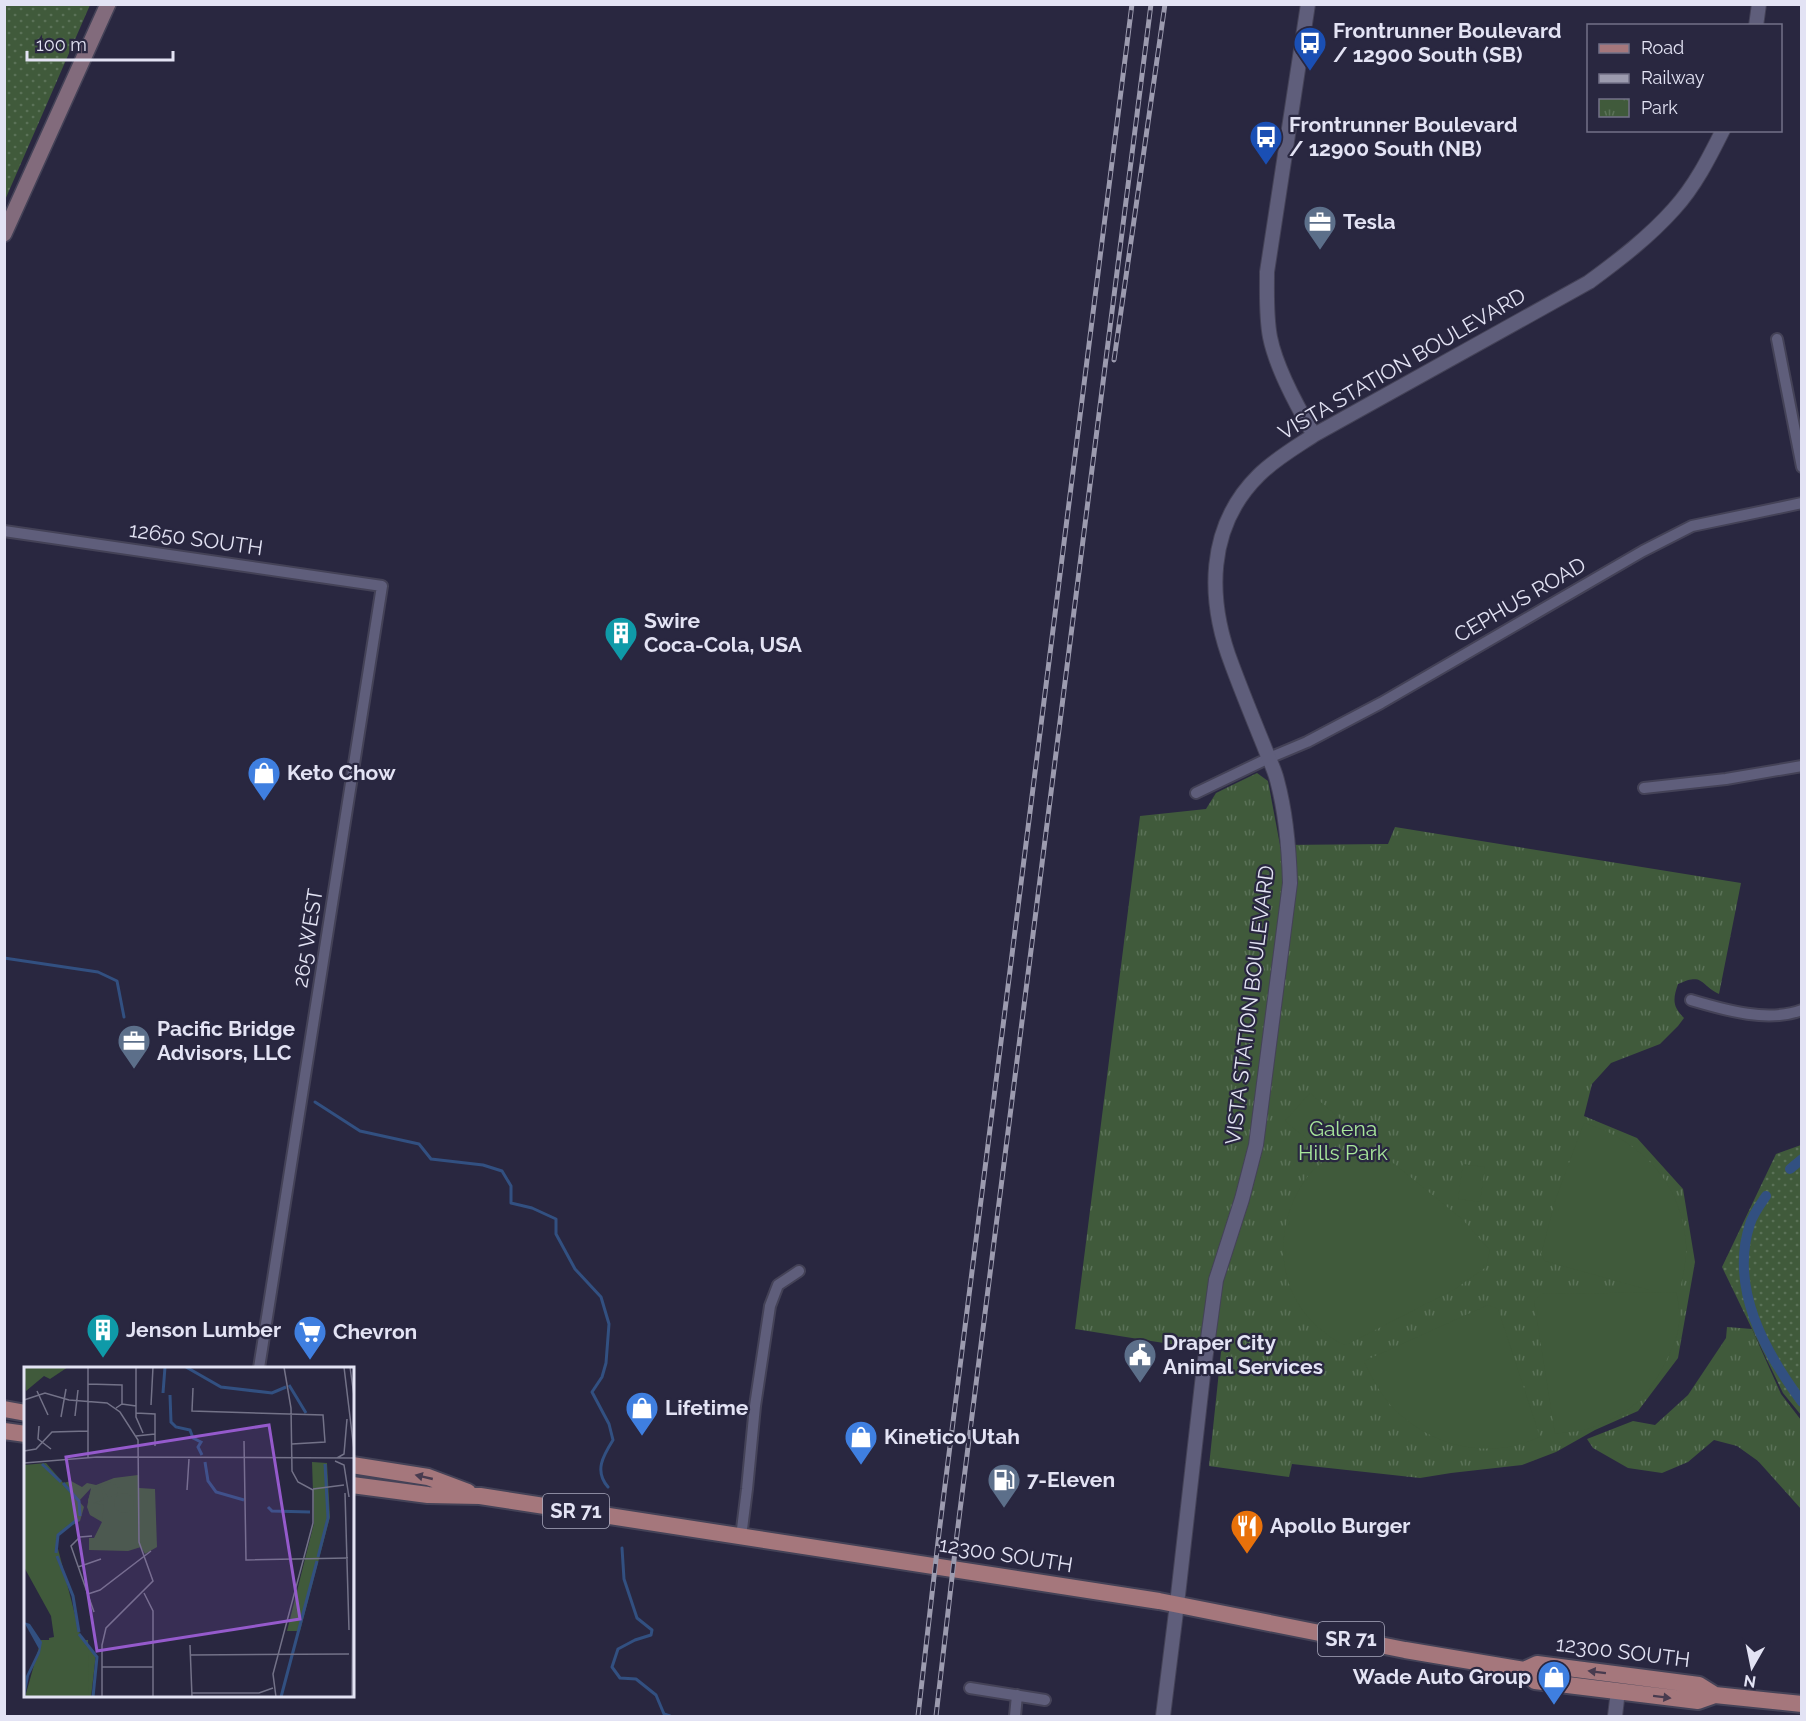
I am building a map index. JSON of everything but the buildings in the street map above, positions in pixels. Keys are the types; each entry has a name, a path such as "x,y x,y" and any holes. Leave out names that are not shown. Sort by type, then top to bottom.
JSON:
{"main road":[{"path":"4,234 108,4"},
{"path":"4,1409 24,1413"},
{"path":"4,1431 24,1434"},
{"name":"12300 SOUTH","path":"354,1465 428,1477 480,1496"},
{"name":"12300 SOUTH","path":"354,1485 428,1495 480,1496 1178,1604 1405,1650 1524,1671 1535,1681 1698,1701 1715,1695 1802,1704"},
{"name":"12300 SOUTH","path":"1524,1671 1537,1664 1699,1685 1715,1695"}],"street":[{"path":"1308,4 1267,272 1266,303 1270,338 1282,371 1314,435"},
{"path":"1756,24 1759,4"},
{"name":"VISTA STATION BOULEVARD","path":"1163,1716 1216,1280 1242,1199 1256,1145 1290,883 1289,844 1277,779 1231,662 1216,601 1215,575 1222,529 1240,496 1260,474 1314,435 1589,282 1614,264 1655,229 1675,208 1695,182 1722,132"},
{"path":"1777,339 1802,467"},
{"name":"CEPHUS ROAD","path":"1196,793 1307,742 1381,703 1643,551 1692,526 1802,503"},
{"name":"12650 SOUTH","path":"4,531 382,585"},
{"name":"265 WEST","path":"259,1367 382,585"},
{"path":"1644,788 1726,779 1802,766"},
{"path":"1691,1000 1753,1014 1773,1015 1802,1010"},
{"path":"741,1537 755,1406 770,1306 778,1285 799,1271"},
{"path":"970,1688 1045,1700"},
{"path":"1615,1716 1618,1691"},
{"path":"1015,1716 1017,1695"}],"green space":[{"path":"4,5 90,5 5,200"},
{"name":"Galena Hills Park","path":"1257,773 1268,781 1280,845 1388,844 1395,827 1741,883 1719,994 1701,981 1693,979 1678,984 1675,1002 1677,1010 1684,1018 1660,1044 1611,1063 1592,1084 1584,1116 1637,1138 1683,1189 1695,1262 1678,1358 1638,1411 1595,1430 1556,1452 1522,1465 1420,1478 1292,1464 1289,1477 1209,1466 1221,1352 1075,1329 1140,816 1206,809 1216,793"},
{"path":"1310,1093 1343,1121 1320,1150 1285,1121"},
{"path":"1584,1123 1610,1133 1640,1153 1653,1165 1672,1193 1679,1208 1686,1244 1680,1290 1649,1290 1545,1261 1541,1254 1556,1198"},
{"path":"1366,1141 1462,1219 1490,1250 1486,1267 1455,1289 1346,1345 1319,1328 1304,1312 1293,1295 1284,1255 1284,1234 1297,1194 1308,1176 1320,1164"},
{"path":"1802,1145 1801,1415 1783,1393 1722,1267 1776,1154"},
{"path":"1463,1164 1485,1167 1480,1202 1458,1199"},
{"path":"1676,1292 1679,1312 1678,1332 1664,1365 1645,1395 1628,1409 1604,1423 1591,1428 1555,1434 1534,1301 1541,1294"},
{"path":"1488,1305 1498,1309 1540,1437 1523,1444 1487,1449 1451,1443 1418,1428 1403,1417 1385,1398 1364,1361"},
{"path":"1727,1327 1752,1329 1781,1394 1801,1420 1801,1509 1758,1461 1737,1446 1714,1440 1688,1462 1662,1473 1628,1468 1593,1448 1587,1439 1633,1421 1655,1425 1688,1395 1726,1338"}],"waterway":[{"path":"4,958 98,972 117,981 124,1017"},
{"path":"315,1102 360,1131 419,1144 431,1159 483,1165 502,1171 511,1186 511,1203 532,1208 556,1219 556,1234 575,1269 601,1297 609,1324 606,1363 602,1377 592,1392 609,1424 613,1440 603,1458 601,1469 601,1475 608,1487"},
{"path":"1790,1169 1802,1159"},
{"path":"1766,1196 1751,1220 1745,1248 1744,1272 1747,1295 1764,1341 1788,1383 1802,1402"},
{"path":"622,1548 624,1579 637,1618 652,1630 651,1635 618,1649 612,1667 620,1678 636,1679 656,1695 664,1714 670,1716"}],"railway":[{"path":"918,1716 939,1533 1132,4"},
{"path":"936,1716 957,1534 1151,4"},
{"path":"1114,360 1165,4"}],"place":[{"name":"Frontrunner Boulevard / 12900 South (SB)","path":"1310,72"},
{"name":"Frontrunner Boulevard / 12900 South (NB)","path":"1266,166"},
{"name":"Tesla","path":"1320,251"},
{"name":"Swire Coca-Cola, USA","path":"621,662"},
{"name":"Keto Chow","path":"264,802"},
{"name":"Pacific Bridge Advisors, LLC","path":"134,1070"},
{"name":"Jenson Lumber","path":"103,1359"},
{"name":"Chevron","path":"310,1361"},
{"name":"Draper City Animal Services","path":"1140,1384"},
{"name":"Lifetime","path":"642,1437"},
{"name":"Kinetico Utah","path":"861,1466"},
{"name":"7-Eleven","path":"1004,1509"},
{"name":"Apollo Burger","path":"1247,1555"},
{"name":"Wade Auto Group","path":"1554,1706"}]}
